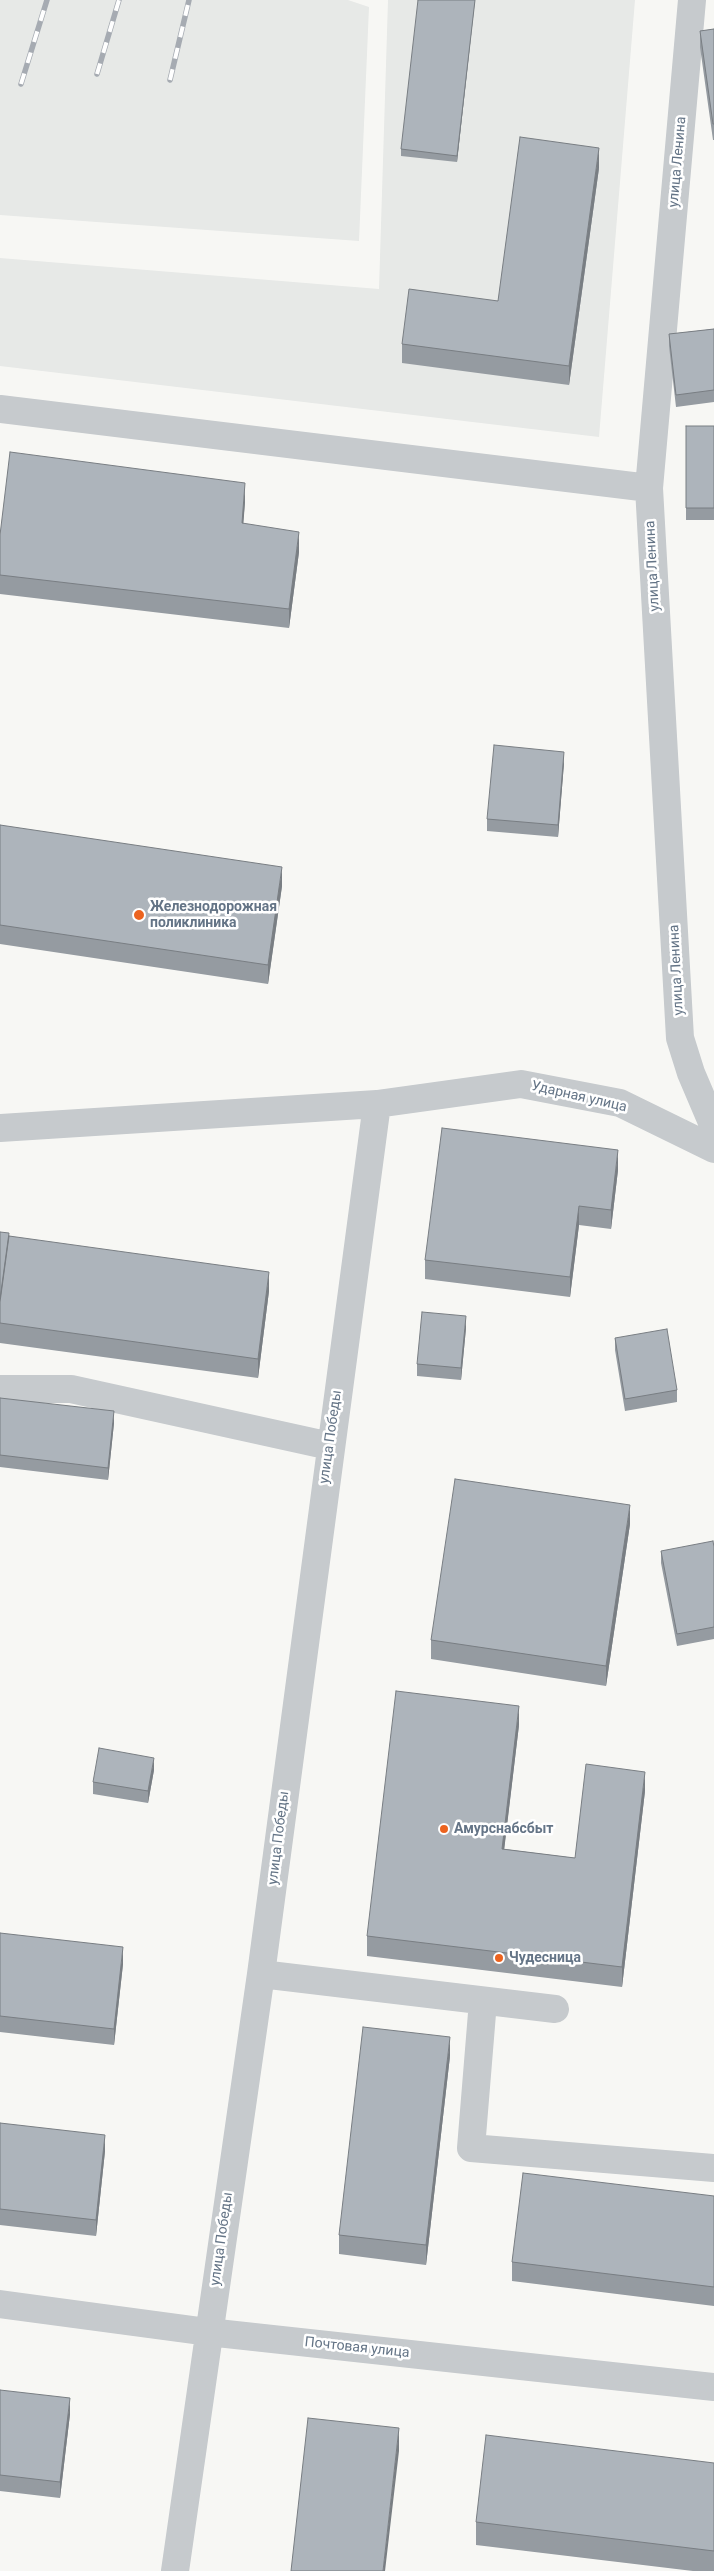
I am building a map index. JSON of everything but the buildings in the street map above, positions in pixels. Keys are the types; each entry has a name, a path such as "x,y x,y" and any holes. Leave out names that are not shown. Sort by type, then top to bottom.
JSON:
{"street":[{"name":"улица Ленина","path":"692,0 649,488 680,1038 691,1073 714,1127"},
{"path":"0,409 649,488"},
{"name":"Ударная улица","path":"0,1128 377,1104 521,1084 620,1103 714,1149"},
{"name":"улица Победы","path":"175,2571 261,1974 377,1104"},
{"path":"0,1389 71,1389 330,1446"},
{"path":"261,1974 555,2009"},
{"path":"484,2001 471,2148 714,2168"},
{"name":"Почтовая улица","path":"0,2304 208,2332 714,2387"}],"shaded area":[{"path":"0,0 348,0 369,7 359,241 0,215"},
{"path":"388,0 635,0 599,437 0,366 0,258 379,289"}],"railway":[{"path":"21,84 47,0"},
{"path":"97,74 119,0"},
{"path":"170,80 189,0"}],"place":[{"name":"Железнодорожная поликлиника","path":"139,915"},
{"name":"Амурснабсбыт","path":"444,1829"},
{"name":"Чудесница","path":"499,1958"}]}
